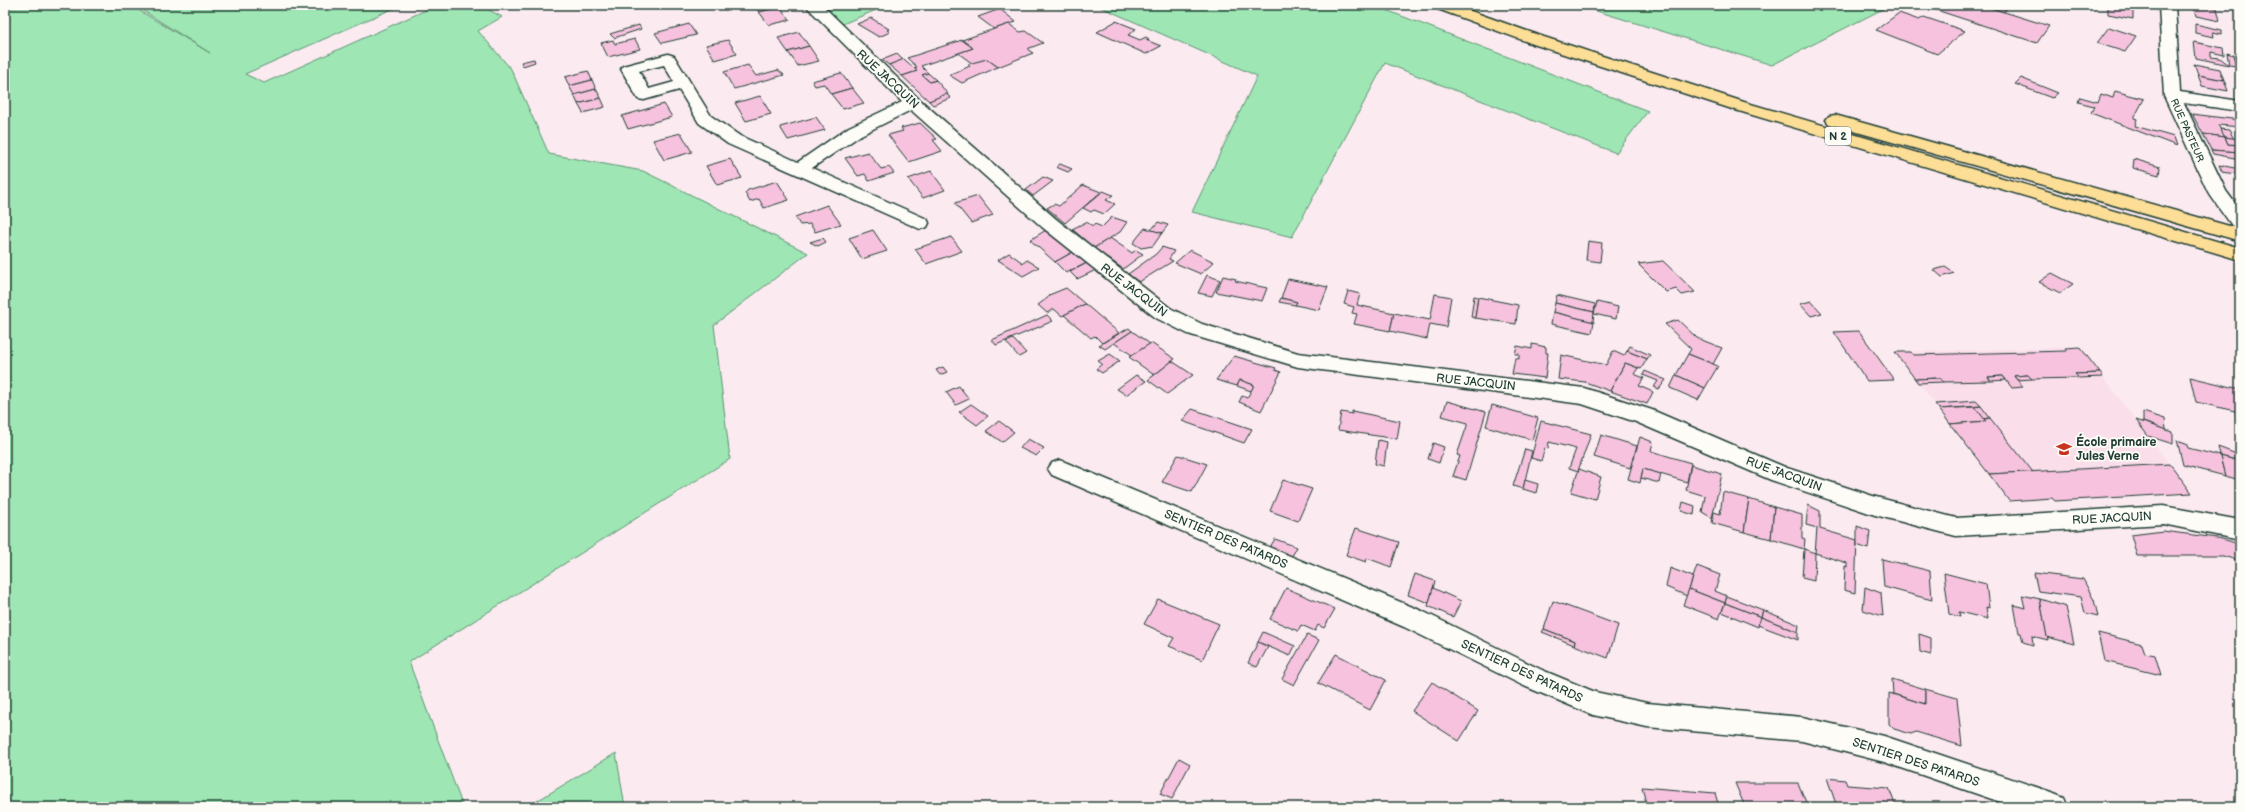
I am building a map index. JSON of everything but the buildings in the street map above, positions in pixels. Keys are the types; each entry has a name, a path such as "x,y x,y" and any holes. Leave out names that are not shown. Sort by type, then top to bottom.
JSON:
{"highway":[{"name":"N 2","path":"1440,5 1549,45 1690,91 2240,254"},
{"name":"N 2","path":"1479,5 1599,47 1739,91 2239,226"}],"street":[{"name":"RUE JACQUIN","path":"813,5 913,103 1049,223 1116,278 1163,313 1195,329 1298,360 1584,396 1644,416 1779,474 1876,506 1956,527 2163,515 2240,530"},
{"name":"RUE PASTEUR","path":"2167,5 2172,96 2217,192 2239,226"},
{"path":"684,84 706,119 734,140 920,223"},
{"path":"2172,96 2240,106"},
{"path":"799,169 855,131 913,103"},
{"name":"SENTIER DES PATARDS","path":"1060,469 1413,619 1533,678 1593,704 1647,715 1802,729 1884,749 2054,807"}],"shaded area":[{"name":"École primaire Jules Verne","path":"2080,347 2192,493 2009,501 1895,352"}],"green space":[{"path":"5,5 130,5 210,53 134,5 401,5 245,74 264,83 437,5 480,5 502,17 478,31 511,69 549,154 643,171 808,253 714,325 730,459 409,662 463,807 5,807"},
{"path":"823,5 888,5 833,28"},
{"path":"1096,5 1373,5 1648,111 1616,153 1385,63 1292,237 1192,212 1257,76"},
{"path":"1577,5 1872,5 1883,9 1772,65"},
{"path":"616,753 625,807 527,807"}],"place":[{"name":"École primaire Jules Verne","path":"2064,449"}]}
